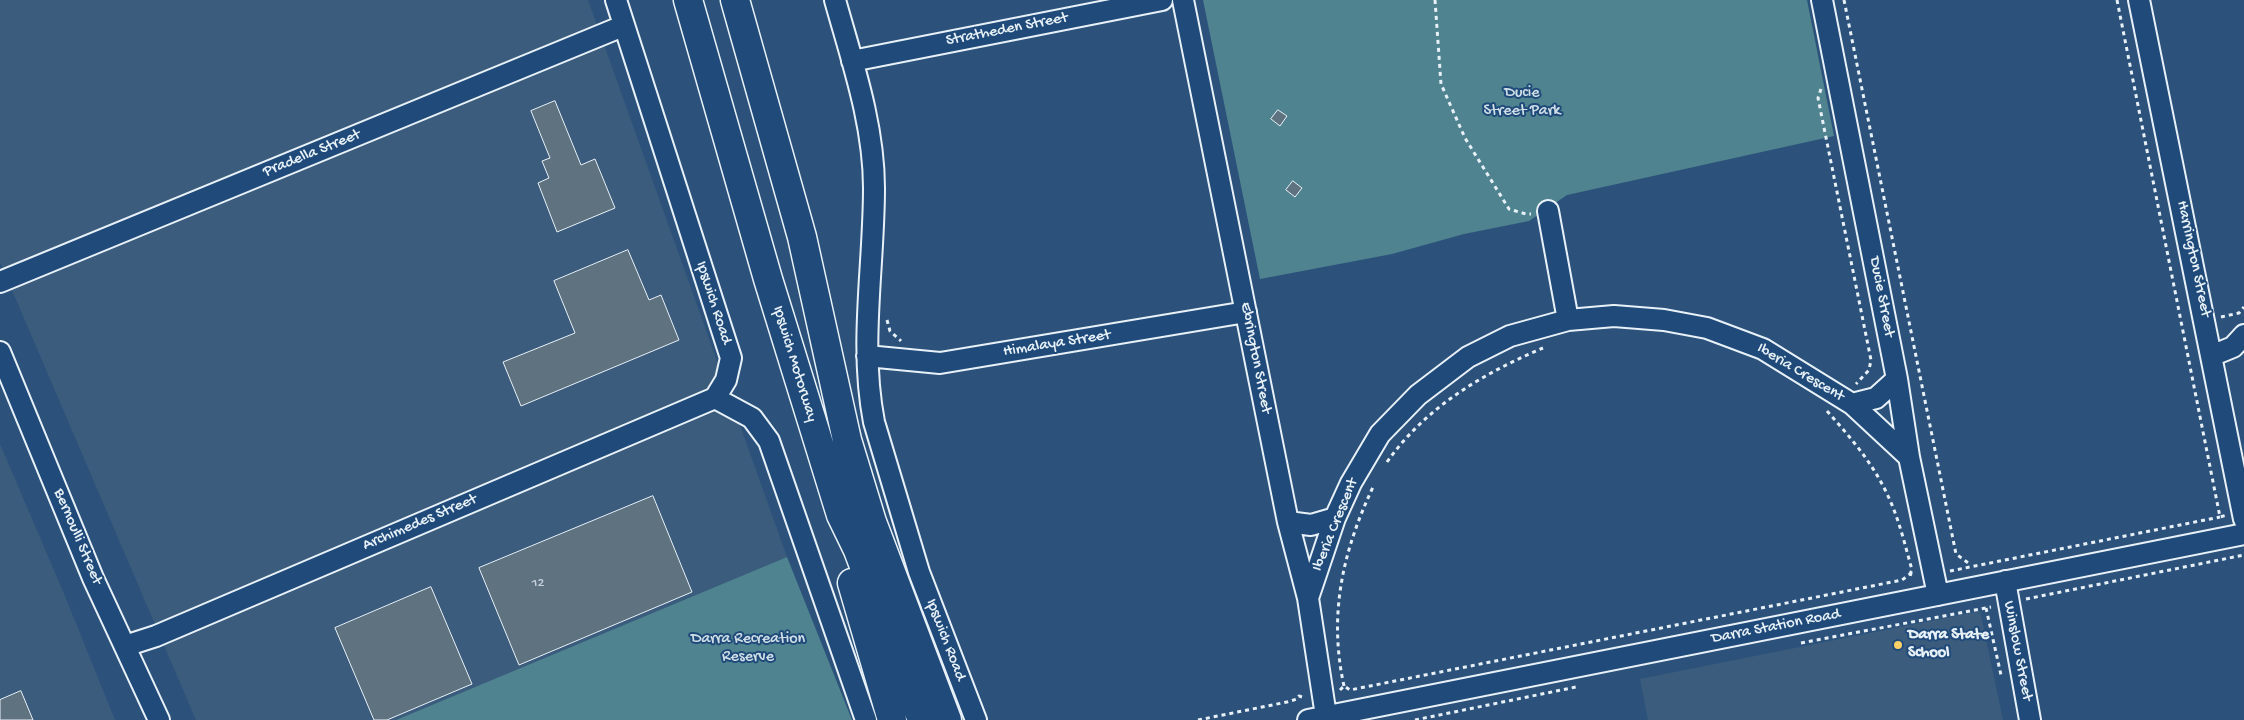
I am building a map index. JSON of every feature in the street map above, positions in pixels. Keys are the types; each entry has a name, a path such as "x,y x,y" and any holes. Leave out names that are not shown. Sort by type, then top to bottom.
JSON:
{"highway":[{"name":"Ipswich Motorway","path":"688,0 768,279 841,515 858,550 922,720"},
{"name":"Ipswich Motorway","path":"735,0 802,237 846,440 872,522 947,720"},
{"path":"841,515 846,562 892,720"}],"street":[{"name":"Ipswich Road","path":"616,0 731,358 726,380 715,398"},
{"name":"Ipswich Road","path":"835,0 870,134 874,188 867,380 874,422 919,572 976,720"},
{"name":"Stratheden Street","path":"852,61 1162,0"},
{"name":"Ebrington Street","path":"1184,0 1288,522 1308,598 1323,694 1317,718"},
{"name":"Ducie Street","path":"1822,0 1897,379 1909,457 1938,595"},
{"name":"Harrington Street","path":"2139,0 2243,516"},
{"name":"Pradella Street","path":"0,282 623,26"},
{"path":"1548,211 1568,320"},
{"name":"Himalaya Street","path":"867,356 940,363 1246,312"},
{"name":"Iberia Crescent","path":"1308,598 1335,518 1351,483 1380,434 1418,395 1468,357 1510,336 1568,320 1614,316 1664,320 1707,328 1763,349 1849,402 1909,457"},
{"path":"2212,356 2233,347 2244,335"},
{"name":"Bernoulli Street","path":"0,352 93,578 159,720"},
{"path":"1849,402 1876,398 1897,379"},
{"path":"715,398 752,418 769,441 866,720"},
{"name":"Archimedes Street","path":"125,646 174,628 715,398"},
{"path":"1288,522 1311,525 1335,518"},
{"name":"Darra Station Road","path":"1317,718 2244,534"},
{"name":"Winslow Street","path":"2005,581 2030,720"}],"path":[{"path":"1435,0 1441,84 1465,138 1509,209 1526,214 1548,211"},
{"path":"1844,0 1956,554 1972,566"},
{"path":"2117,0 2220,517"},
{"path":"1819,80 1821,88 1818,98 1871,360 1869,370 1852,390 1849,402 1836,421"},
{"path":"2205,320 2239,313 2244,307"},
{"path":"1384,466 1399,445 1425,418 1457,393 1495,369 1551,345"},
{"path":"1375,481 1356,521 1344,561 1338,610 1341,672 1344,686 1350,690 1902,580 1912,570 1888,496 1856,443 1823,408"},
{"path":"1910,574 1918,577 2220,517 2243,516"},
{"path":"1794,644 1986,608 2244,555"},
{"path":"1986,608 2002,681"},
{"path":"1198,720 1287,702 1297,699 1299,696 1306,699 1340,691 1344,686"},
{"path":"1415,720 1580,687"}],"shaded area":[{"path":"0,0 588,0 787,557 396,720 196,720 0,262"},
{"path":"0,444 62,589 115,720 0,720"},
{"name":"Darra State School","path":"1980,611 2003,720 1648,720 1640,679"}],"green space":[{"name":"Ducie Street Park","path":"1203,0 1807,0 1834,136 1567,195 1529,221 1464,234 1392,254 1260,279"},
{"name":"Darra Recreation Reserve","path":"787,557 852,720 396,720"}],"building":[{"path":"555,101 581,165 595,159 615,208 557,232 538,183 549,178 542,161 550,158 531,111"},
{"path":"1278,110 1287,116 1280,126 1271,119"},
{"path":"1293,181 1302,188 1295,197 1286,190"},
{"path":"628,250 649,300 661,295 679,340 521,406 503,362 575,333 554,281"},
{"path":"653,496 692,592 519,665 479,568"},
{"path":"431,587 472,684 387,720 374,720 335,628"},
{"path":"21,691 33,720 0,720 0,700"}],"place":[{"name":"Darra State School","path":"1898,645"}]}
